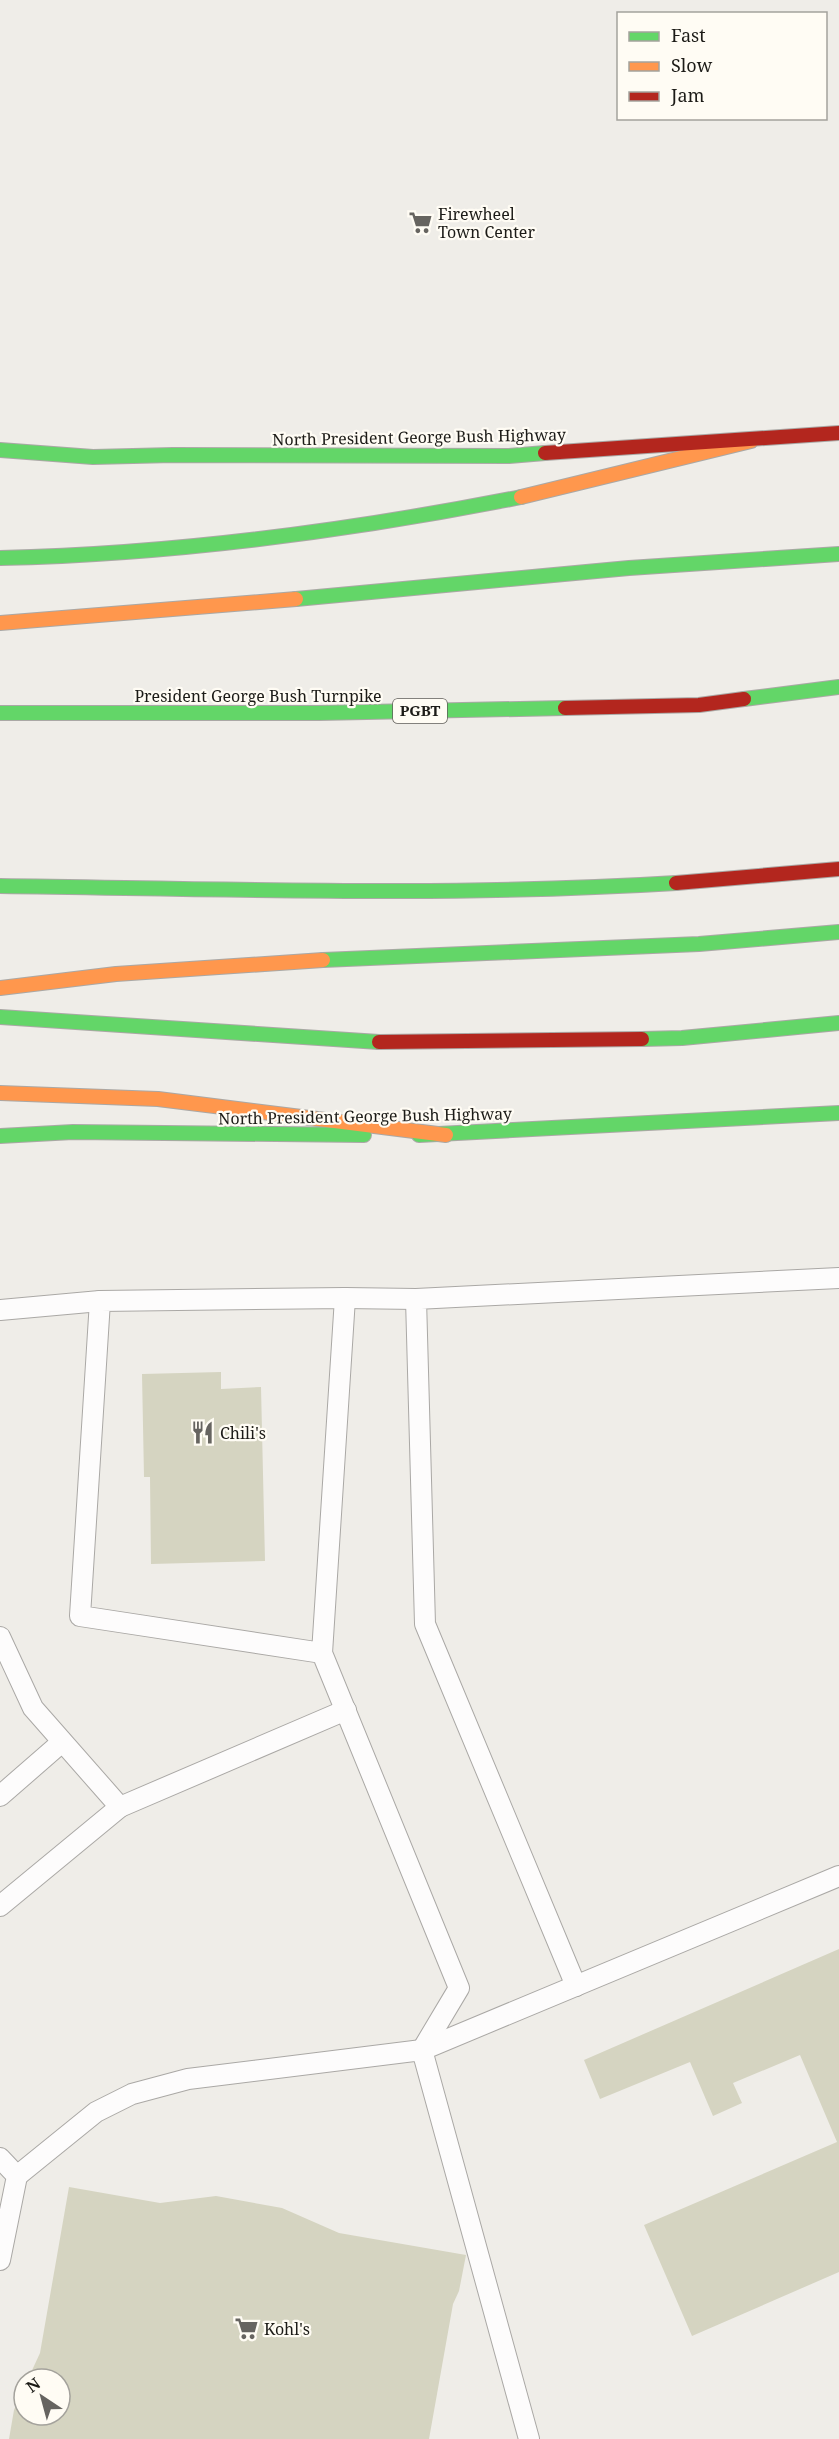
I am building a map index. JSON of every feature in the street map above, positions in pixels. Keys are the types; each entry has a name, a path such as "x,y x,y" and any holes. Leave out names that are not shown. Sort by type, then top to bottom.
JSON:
{"main road":[{"name":"North President George Bush Highway","path":"0,450 93,457 173,455 509,456 751,441 839,433"},
{"path":"0,558 80,556 218,544 404,520 523,497 751,441"},
{"path":"0,623 438,586 696,561 839,554"},
{"name":"President George Bush Turnpike","path":"0,713 319,713 699,705 839,687"},
{"path":"0,886 494,890 675,883 839,869"},
{"path":"0,988 116,974 304,961 699,944 839,932"},
{"path":"0,1017 375,1042 682,1038 839,1023"},
{"path":"0,1093 158,1100 446,1135"},
{"name":"North President George Bush Highway","path":"0,1136 73,1132 297,1136 446,1135 839,1113"}],"lane":[{"path":"0,1311 100,1301 416,1299 839,1278"},
{"path":"345,1298 322,1653 459,1988 422,2050 529,2439"},
{"path":"416,1299 425,1624 576,1986"},
{"path":"100,1301 80,1616 322,1653"},
{"path":"0,1637 33,1708 120,1807"},
{"path":"0,1906 120,1807 346,1710"},
{"path":"0,1796 62,1742"},
{"path":"0,2260 17,2176 96,2112 132,2094 188,2079 422,2050 839,1876"},
{"path":"0,2158 17,2176"}],"building":[{"name":"Chili's","path":"221,1372 221,1389 261,1387 265,1561 151,1564 150,1477 144,1477 142,1374"},
{"path":"839,1949 839,2272 692,2336 644,2225 837,2142 800,2055 733,2083 742,2103 713,2116 690,2062 600,2099 584,2060"},
{"name":"Kohl's","path":"69,2187 160,2203 216,2196 282,2208 339,2233 466,2255 459,2291 453,2304 429,2439 9,2439 12,2422 12,2427 72,2427 72,2367 34,2367 40,2353"}],"traffic: fast":[{"path":"0,450 93,457 173,455 509,456 545,453"},
{"path":"0,558 131,552 262,539 392,520 521,497"},
{"path":"296,599 629,568 839,554"},
{"path":"744,699 839,687"},
{"path":"0,713 319,713 565,708"},
{"path":"0,886 423,891 676,883"},
{"path":"323,960 699,944 839,932"},
{"path":"0,1017 379,1042"},
{"path":"642,1039 682,1038 839,1023"},
{"path":"419,1135 839,1113"},
{"path":"0,1136 73,1132 364,1135"}],"traffic: slow":[{"path":"521,497 751,441"},
{"path":"0,623 296,599"},
{"path":"0,988 116,974 323,960"},
{"path":"0,1093 158,1099 446,1135"}],"traffic: jam":[{"path":"545,453 839,433"},
{"path":"565,708 699,705 744,699"},
{"path":"676,883 839,869"},
{"path":"379,1042 642,1039"}],"place":[{"name":"Firewheel Town Center","path":"420,223"},
{"name":"Chili's","path":"202,1433"},
{"name":"Kohl's","path":"246,2329"}]}
